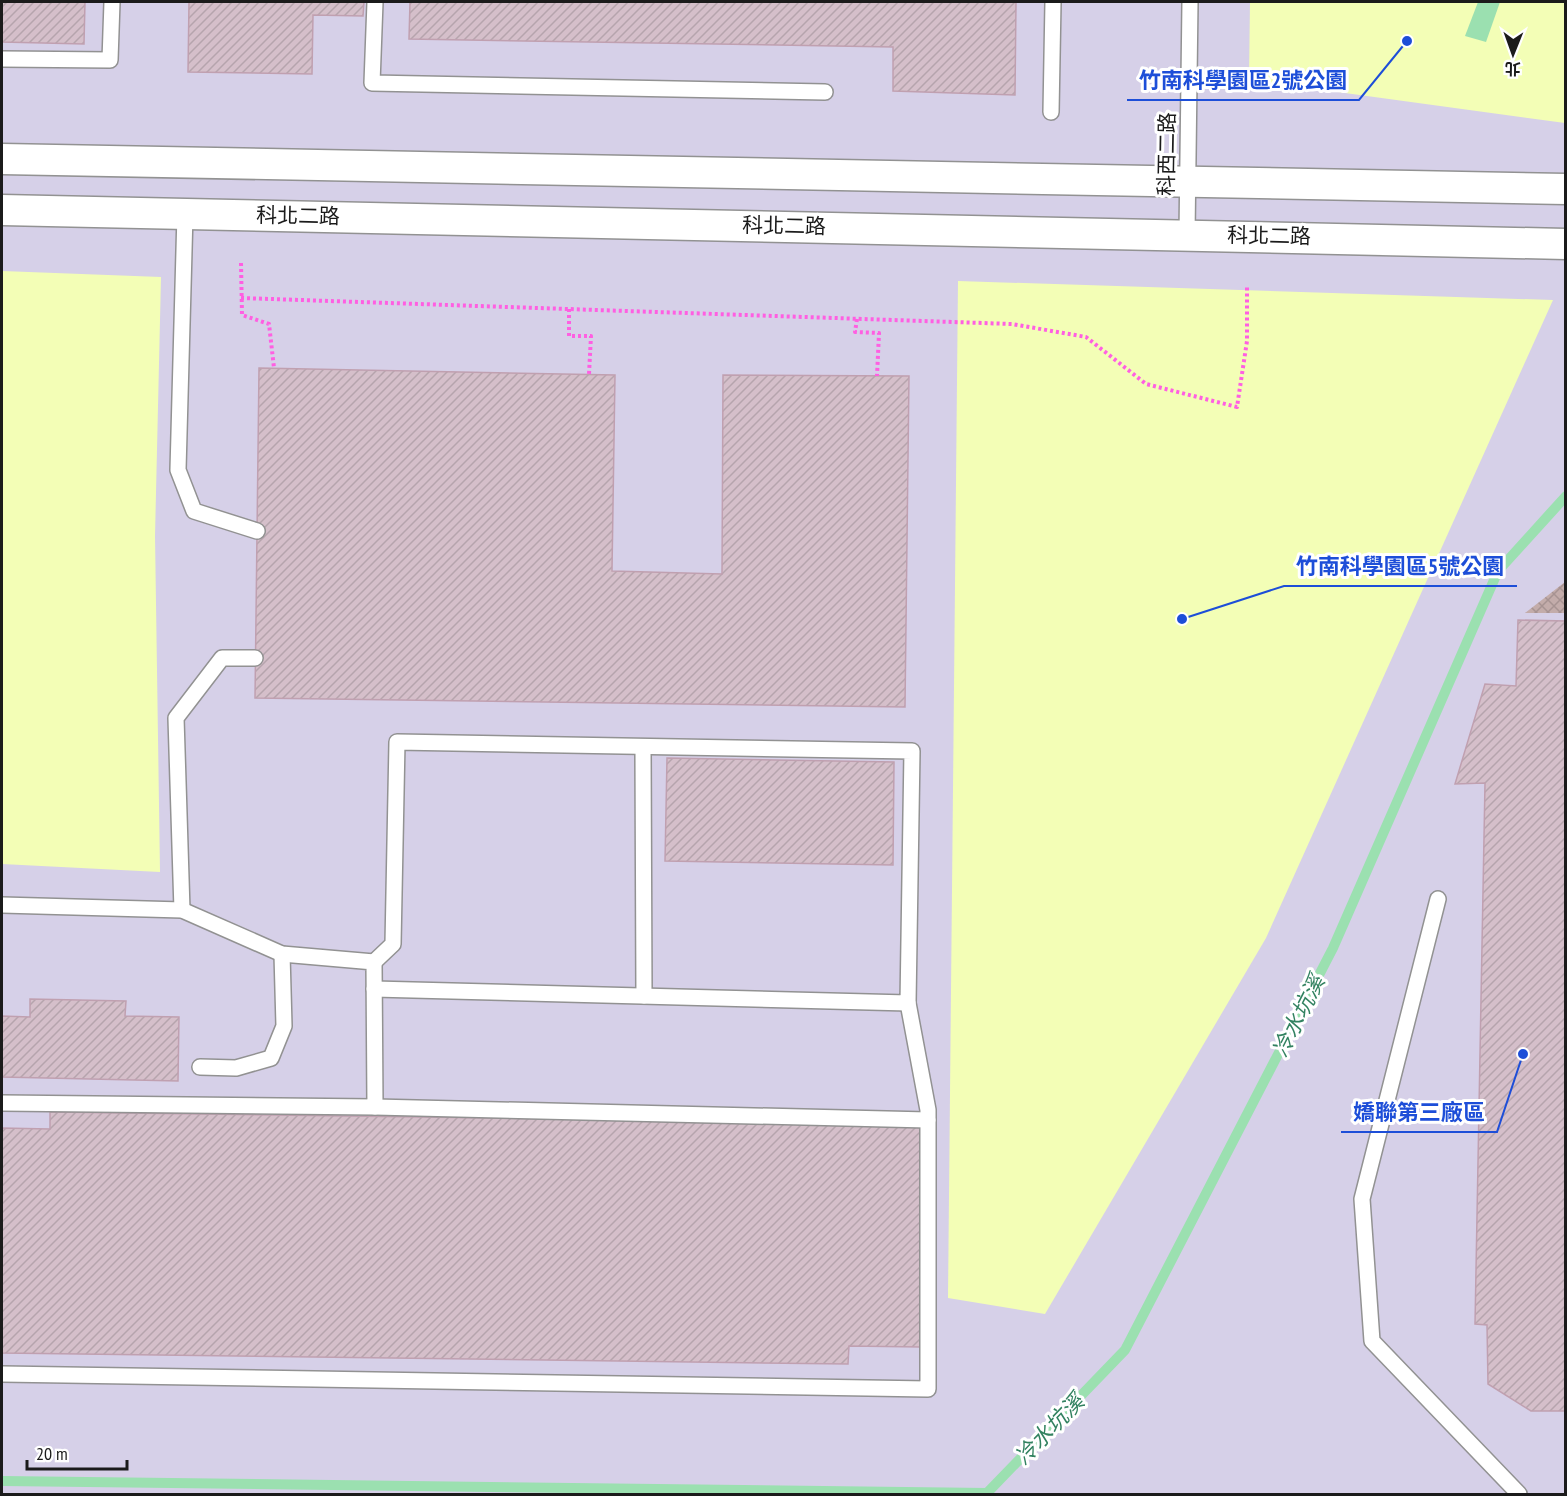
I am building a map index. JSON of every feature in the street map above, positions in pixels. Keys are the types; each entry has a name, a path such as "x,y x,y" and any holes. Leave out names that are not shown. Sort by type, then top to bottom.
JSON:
{"street":[{"path":"2,159 1566,189"},
{"name":"科北二路","path":"2,210 1566,244"}],"lane":[{"path":"2,59 110,60 112,2"},
{"path":"375,2 372,83 825,92"},
{"path":"1051,112 1053,2"},
{"name":"科西二路","path":"1187,234 1190,2"},
{"path":"185,214 178,470 194,511 257,531"},
{"path":"182,910 176,718 222,658 255,658"},
{"path":"2,1374 928,1389 928,1120 908,1003 912,751 397,742 393,944 374,962 375,1107"},
{"path":"644,748 644,996"},
{"path":"1438,899 1362,1200 1372,1341 1519,1494"},
{"path":"2,906 182,910 282,954 374,962"},
{"path":"200,1067 236,1068 271,1058 284,1026 282,954"},
{"path":"374,989 908,1003"},
{"path":"2,1103 375,1107 928,1120"}],"path":[{"path":"241,263 242,315 269,324 274,368"},
{"path":"241,298 1011,324 1086,337 1146,384 1237,406 1247,341 1247,285"},
{"path":"568,309 569,336 591,336 589,374"},
{"path":"857,319 855,332 879,333 877,376"}],"shaded area":[{"path":"2,2 1565,2 1565,1494 2,1494"},
{"path":"1250,2 1565,2 1565,123 1249,80"},
{"path":"1478,2 1500,2 1486,42 1465,36"},
{"path":"2,271 161,277 155,536 160,872 2,864"},
{"path":"958,281 1553,300 1266,938 1045,1314 948,1298"},
{"path":"1565,582 1565,613 1525,613"}],"building":[{"path":"2,2 85,2 84,44 2,42"},
{"path":"189,2 364,2 363,16 313,15 312,74 188,72"},
{"path":"410,2 1016,2 1015,95 893,91 893,47 409,39"},
{"path":"259,368 615,375 612,571 722,574 723,375 909,376 905,707 255,698"},
{"path":"1518,620 1566,621 1566,1411 1531,1411 1488,1384 1487,1325 1475,1324 1485,783 1455,784 1485,684 1516,686"},
{"path":"667,758 894,762 893,865 665,861"},
{"path":"30,999 126,1001 125,1016 179,1017 178,1081 2,1077 2,1016 30,1017"},
{"path":"50,1112 925,1124 921,1347 849,1346 848,1364 2,1353 2,1128 50,1129"}],"waterway":[{"name":"冷水坑溪","path":"2,1481 987,1493 1125,1350 1333,948 1498,571 1566,496"}],"place":[{"name":"竹南科學園區2號公園","path":"1407,41"},
{"name":"竹南科學園區5號公園","path":"1182,619"},
{"name":"嬌聯第三廠區","path":"1523,1054"}]}
